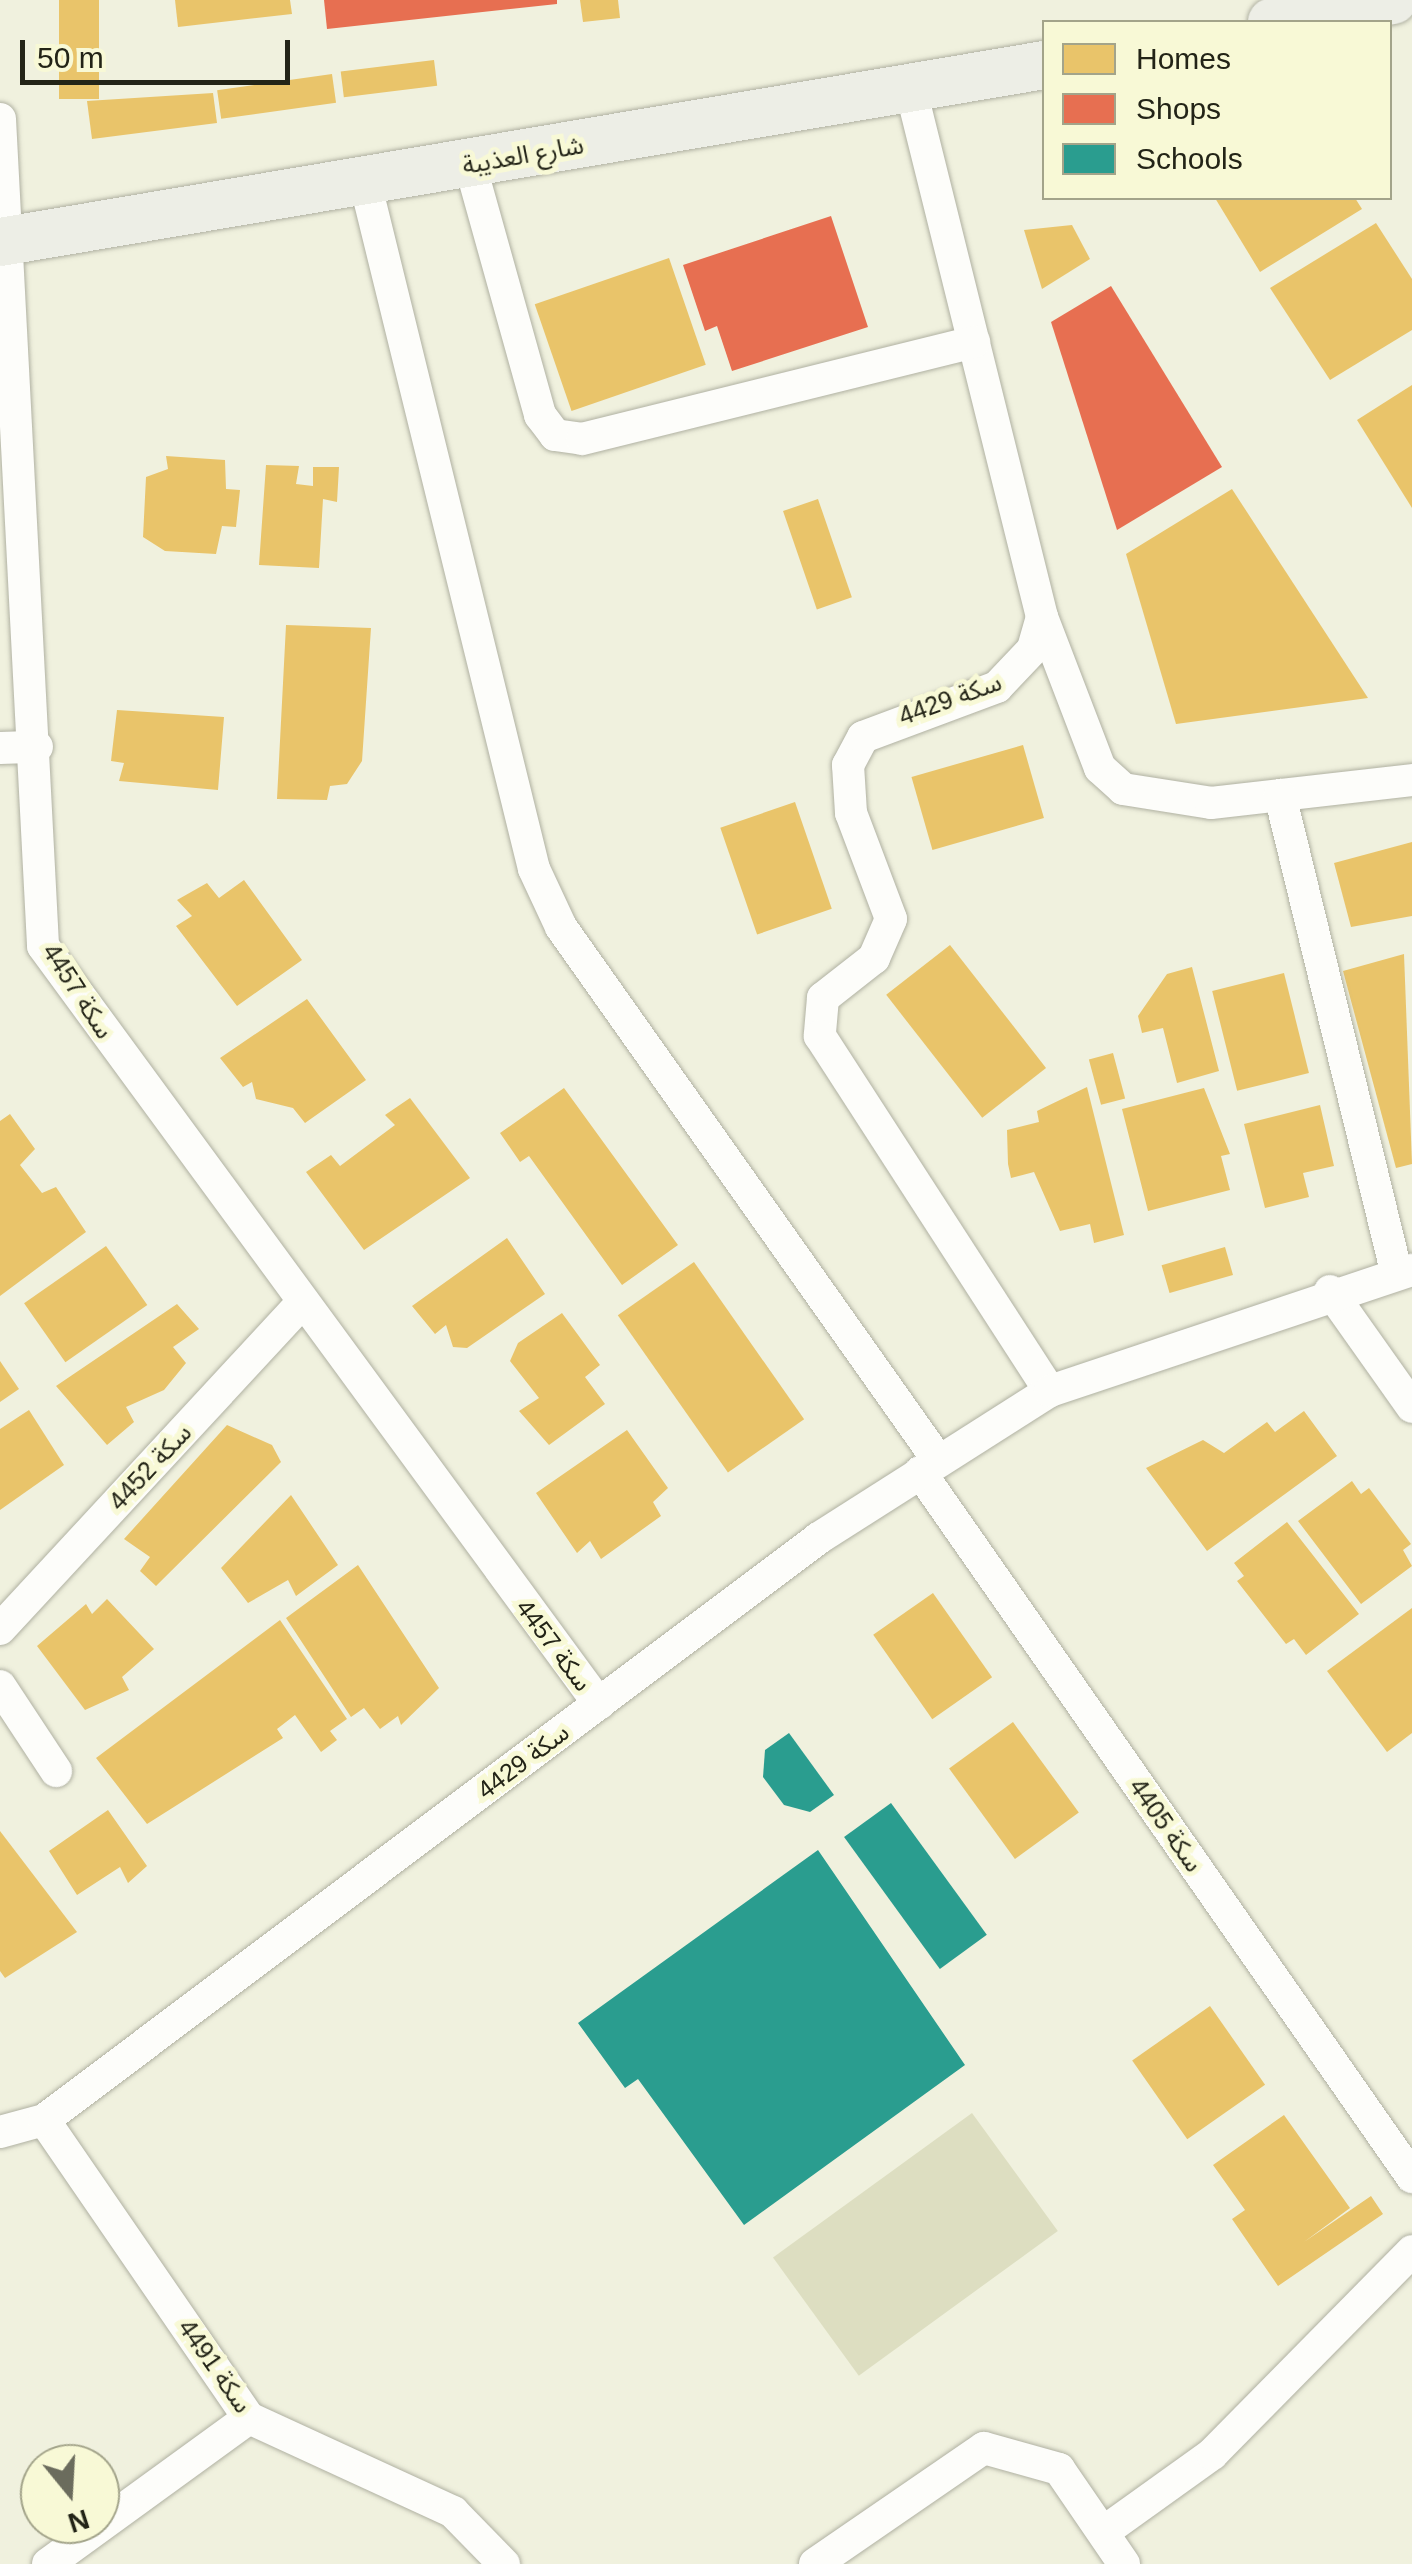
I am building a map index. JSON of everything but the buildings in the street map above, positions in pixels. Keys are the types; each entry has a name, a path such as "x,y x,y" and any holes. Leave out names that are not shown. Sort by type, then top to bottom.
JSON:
{"street":[{"path":"1283,20 1393,0"},
{"name":"شارع العذيبة","path":"4,242 1042,65"},
{"path":"911,90 1042,617 1100,768 1122,789 1211,803 1412,780"},
{"name":"سكة 4457","path":"0,119 4,242 37,747 42,946 300,1305 599,1704"},
{"path":"470,164 540,415 555,435 582,439 974,342"},
{"name":"سكة 4405","path":"365,182 534,869 560,927 1412,2177"},
{"name":"سكة 4429","path":"1042,617 1033,649 998,687 862,737 848,765 851,813 891,919 874,958 823,998 820,1036 1050,1391"},
{"path":"0,748 37,747"},
{"path":"1280,795 1405,1272"},
{"name":"سكة 4429","path":"0,2132 44,2120 599,1704 929,1466 1050,1391 1330,1291 1405,1272"},
{"path":"1330,1291 1412,1407"},
{"name":"سكة 4452","path":"0,1629 300,1305"},
{"path":"0,1686 56,1770"},
{"name":"سكة 4491","path":"44,2120 250,2418 453,2512 504,2564"},
{"path":"1106,2531 1212,2454 1412,2250"},
{"path":"48,2564 250,2418"},
{"path":"815,2564 984,2448 1058,2469 1106,2531 1124,2564"}],"green space":[{"path":"972,2113 1058,2231 859,2376 773,2258"}]}
